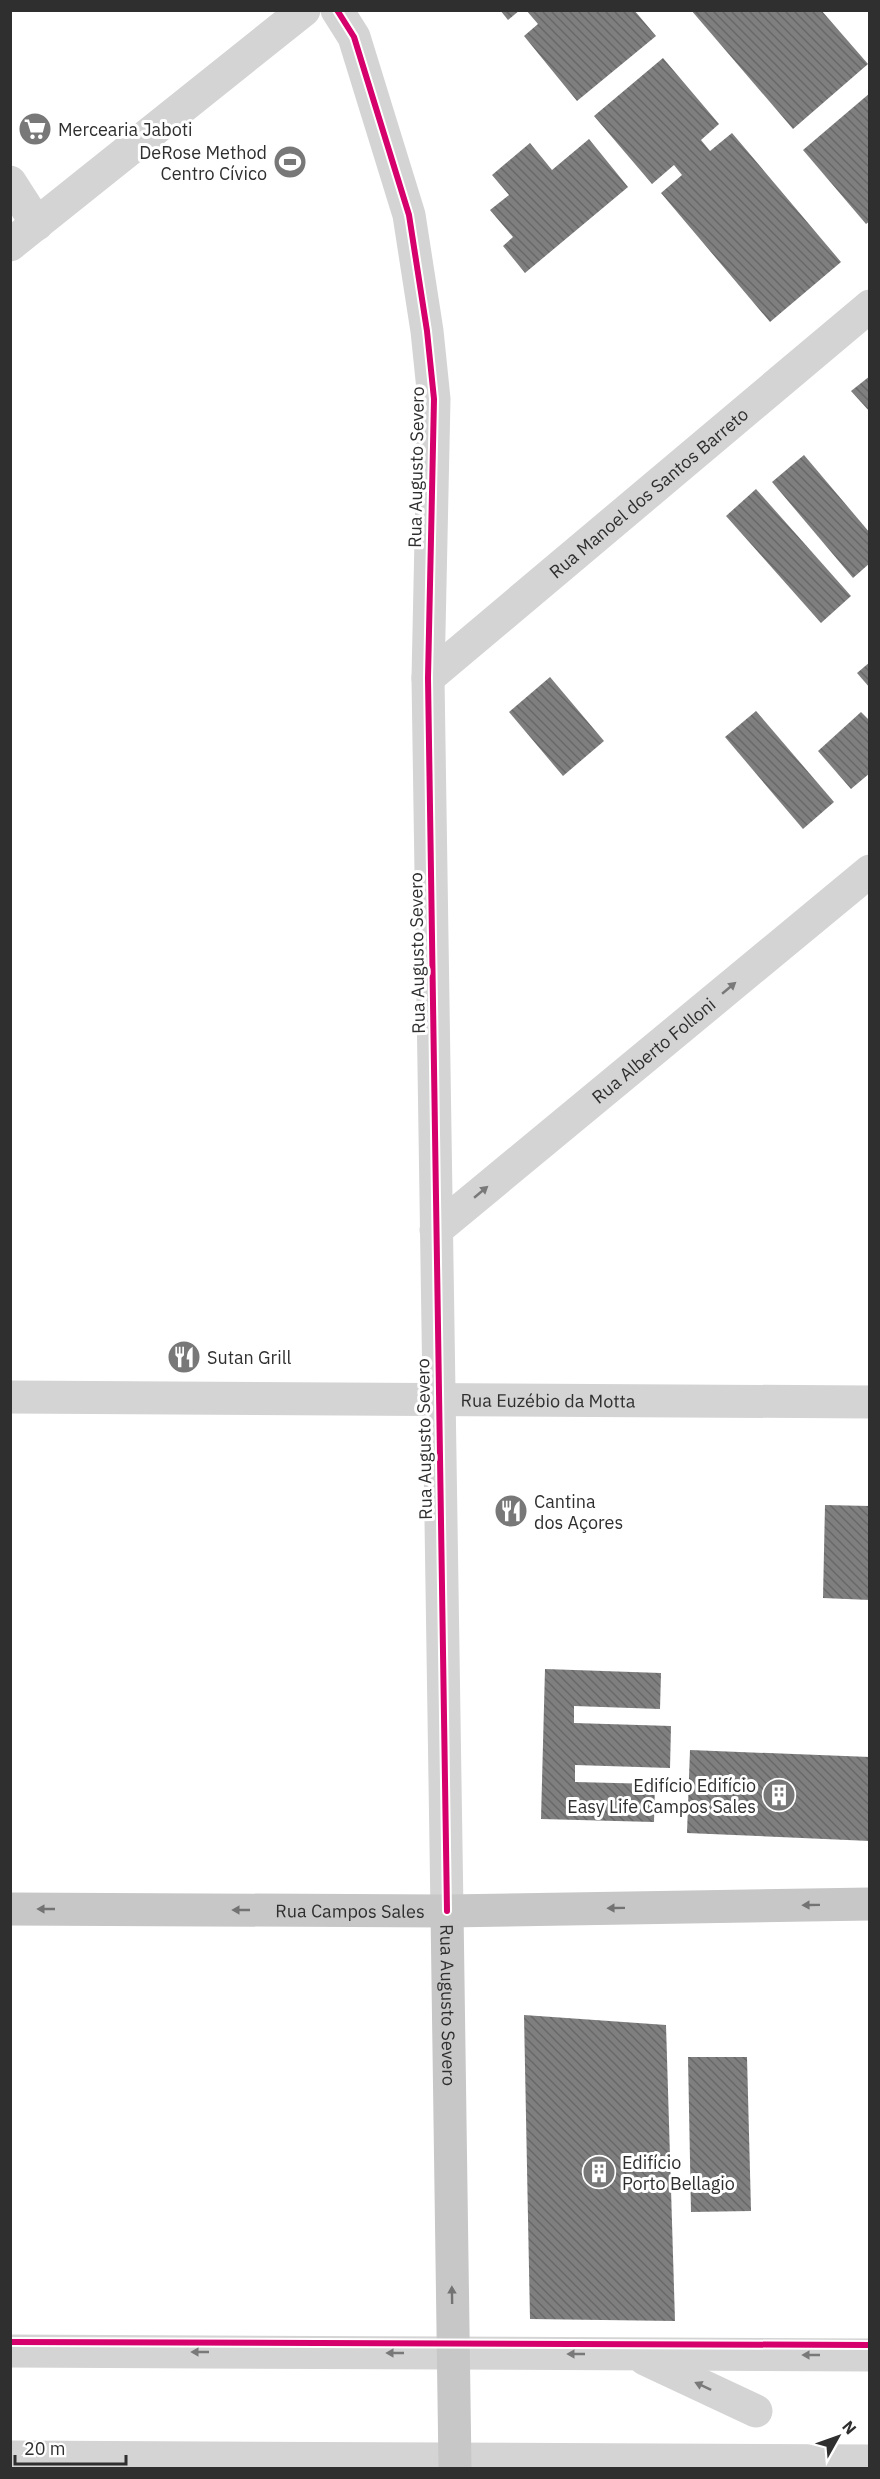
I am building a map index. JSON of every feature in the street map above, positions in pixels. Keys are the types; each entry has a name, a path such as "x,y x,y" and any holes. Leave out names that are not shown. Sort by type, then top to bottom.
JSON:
{"main road":[{"name":"Rua Campos Sales","path":"10,1909 447,1911 870,1904"},
{"name":"Rua Augusto Severo","path":"447,1911 455,2464"}],"street":[{"path":"10,245 304,10"},
{"name":"Rua Augusto Severo","path":"337,10 354,38 409,215 427,331 434,399 428,678 447,1911"},
{"path":"10,182 37,224"},
{"name":"Rua Manoel dos Santos Barreto","path":"428,678 870,306"},
{"name":"Rua Alberto Folloni","path":"436,1230 870,871"},
{"name":"Rua Euzébio da Motta","path":"10,1397 870,1402"},
{"path":"10,2351 870,2355"},
{"path":"635,2354 756,2411"},
{"path":"10,2457 455,2464 870,2461"}],"building":[{"path":"500,10 520,10 508,20"},
{"path":"526,10 634,10 656,36 577,101 524,36 538,24"},
{"path":"691,10 821,10 868,64 793,129"},
{"path":"663,58 719,124 701,140 710,151 732,133 841,262 770,322 661,193 682,175 674,165 652,184 594,116"},
{"path":"870,93 870,221 866,224 803,150"},
{"path":"589,139 628,187 525,273 503,246 513,237 490,210 509,195 492,175 530,143 552,170"},
{"path":"870,376 870,412 851,391"},
{"path":"804,455 870,533 870,563 853,578 772,482"},
{"path":"756,489 851,596 821,623 726,516"},
{"path":"870,662 870,688 857,673"},
{"path":"550,677 604,741 563,776 509,712"},
{"path":"756,711 834,802 803,829 725,737"},
{"path":"861,712 870,721 870,773 851,789 818,751"},
{"path":"825,1505 870,1506 870,1600 823,1598"},
{"path":"545,1669 661,1673 660,1709 574,1706 574,1723 671,1726 670,1768 575,1765 575,1782 655,1784 654,1822 541,1819"},
{"name":"Edifício Edifício Easy Life Campos Sales","path":"690,1750 870,1757 870,1841 687,1833"},
{"name":"Edifício Porto Bellagio","path":"524,2015 666,2025 675,2321 530,2319"},
{"path":"688,2057 747,2057 751,2211 691,2212"}],"cycle path":[{"path":"337,10 354,37 409,215 427,331 434,399 428,678 447,1911"},
{"path":"10,2342 870,2345"}],"place":[{"name":"Mercearia Jaboti","path":"35,129"},
{"name":"DeRose Method Centro Cívico","path":"290,162"},
{"name":"Sutan Grill","path":"184,1357"},
{"name":"Cantina dos Açores","path":"511,1511"},
{"name":"Edifício Edifício Easy Life Campos Sales","path":"779,1795"},
{"name":"Edifício Porto Bellagio","path":"599,2172"}]}
